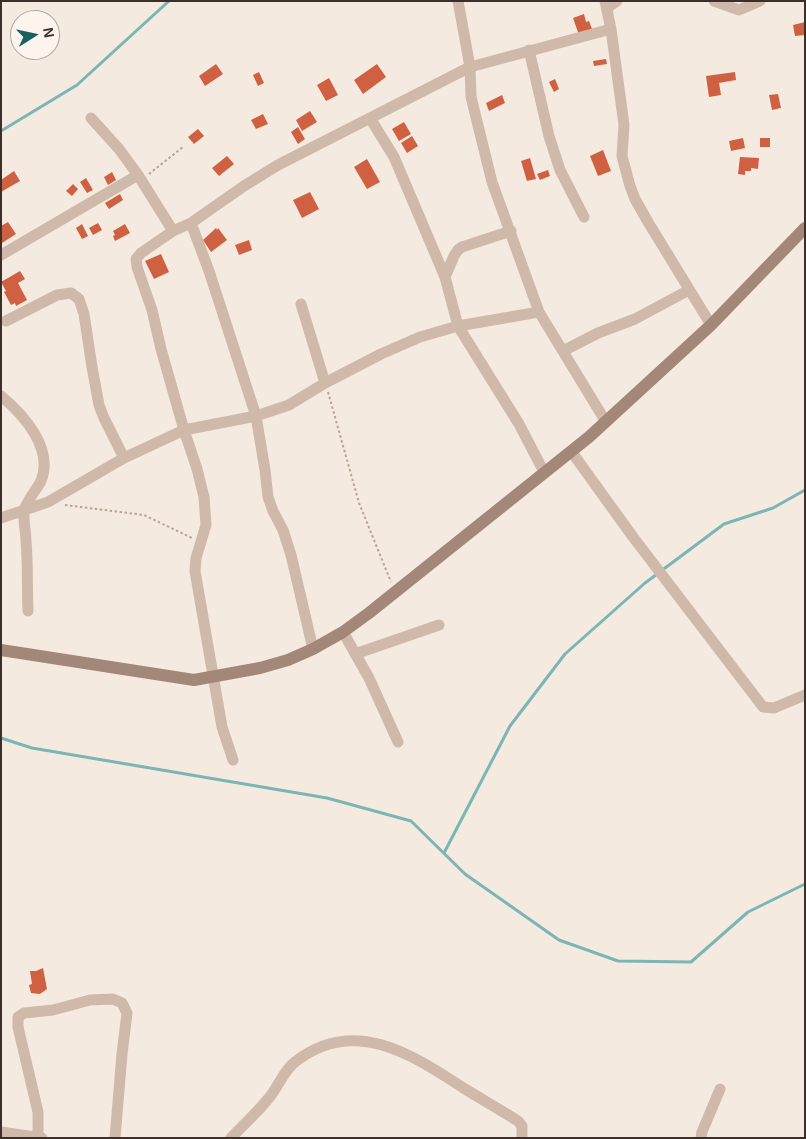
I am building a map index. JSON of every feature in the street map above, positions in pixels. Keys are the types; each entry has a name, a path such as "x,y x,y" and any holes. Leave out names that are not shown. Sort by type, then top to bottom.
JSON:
{"street":[{"path":"458,1 470,67 471,97 489,172 539,312 606,422"},
{"path":"618,1 606,4 624,125 622,156 626,172 635,199 711,325"},
{"path":"714,1 739,10 760,1"},
{"path":"233,760 222,727 195,570 196,558 206,526 204,497 136,259 141,253 173,231 192,223 278,165 470,67 611,29"},
{"path":"529,50 549,136 560,170 584,217"},
{"path":"91,118 119,149 173,231"},
{"path":"370,118 394,157 445,277 458,326 519,424 544,472"},
{"path":"1,256 139,177"},
{"path":"192,223 256,416 268,497 283,530 291,555 313,649"},
{"path":"1,650 194,680 260,668 288,660 313,649 343,632 396,592 606,422 711,325 805,228"},
{"path":"445,277 458,250 462,246 511,231"},
{"path":"563,351 598,333 635,319 689,290"},
{"path":"6,321 57,295 71,293 79,299 84,314 99,404 124,458"},
{"path":"301,304 325,383"},
{"path":"1,518 48,502 124,458 184,430 256,416 289,405 325,383 381,354 420,338 458,326 539,312"},
{"path":"1,396 27,422 36,437 44,457 42,479 24,510 28,611"},
{"path":"570,451 763,707 774,708 805,695"},
{"path":"356,654 439,625"},
{"path":"343,632 369,678 398,742"},
{"path":"1,1132 39,1138 38,1112 18,1027 18,1016 24,1012 53,1010 90,1000 113,999 122,1003 127,1013 115,1138"},
{"path":"231,1138 269,1098 293,1064 310,1051 341,1041 358,1041 391,1047 414,1057 518,1121 522,1126 522,1138"},
{"path":"701,1138 720,1089"}],"path":[{"path":"139,177 183,147"},
{"path":"325,383 359,503 396,592"},
{"path":"48,502 144,515 201,542"}],"building":[{"path":"584,14 586,22 589,21 592,29 579,35 573,18"},
{"path":"805,22 805,35 795,36 793,25"},
{"path":"606,59 607,64 594,66 593,61"},
{"path":"216,64 223,74 205,86 199,76"},
{"path":"377,64 386,77 363,94 354,80"},
{"path":"259,72 264,83 258,86 253,75"},
{"path":"735,72 736,80 719,83 721,95 709,97 706,76"},
{"path":"329,78 338,95 326,101 317,85"},
{"path":"555,79 559,89 554,92 549,82"},
{"path":"778,94 781,108 772,110 769,95"},
{"path":"502,95 505,103 489,111 486,103"},
{"path":"310,111 317,122 302,131 296,120"},
{"path":"263,114 268,124 256,129 251,120"},
{"path":"404,122 411,134 399,141 392,129"},
{"path":"298,127 305,139 298,144 291,132"},
{"path":"198,129 204,136 194,144 188,137"},
{"path":"412,136 418,146 407,153 401,143"},
{"path":"743,138 745,148 731,151 729,141"},
{"path":"760,138 770,138 770,147 760,147"},
{"path":"603,150 611,171 598,176 590,156"},
{"path":"227,156 234,164 219,176 212,168"},
{"path":"740,157 759,158 758,169 751,168 751,171 745,171 745,175 738,174"},
{"path":"530,158 536,179 527,181 521,161"},
{"path":"367,159 380,182 367,189 354,167"},
{"path":"548,170 550,176 540,180 537,174"},
{"path":"14,171 20,181 1,192 1,180"},
{"path":"112,172 116,180 108,185 104,177"},
{"path":"86,178 93,190 87,193 80,182"},
{"path":"73,184 78,189 72,196 66,191"},
{"path":"310,192 319,209 302,218 293,200"},
{"path":"120,194 123,200 109,209 105,203"},
{"path":"8,222 16,234 2,243 1,226"},
{"path":"98,223 102,230 93,235 89,228"},
{"path":"82,224 88,236 82,239 76,228"},
{"path":"125,224 130,233 115,241 113,231"},
{"path":"216,228 227,240 211,252 203,240"},
{"path":"249,240 252,250 239,255 235,245"},
{"path":"161,254 169,272 154,279 145,261"},
{"path":"20,271 25,279 18,283 27,300 16,306 15,303 11,305 1,282"},
{"path":"43,968 47,989 40,994 31,993 29,985 32,984 30,971"}],"waterway":[{"path":"1,131 77,85 169,1"},
{"path":"444,853 510,726 565,654 645,583 724,524 773,508 805,490"},
{"path":"1,738 32,748 327,798 411,821 465,874 559,940 618,961 691,962 748,912 805,884"}]}
